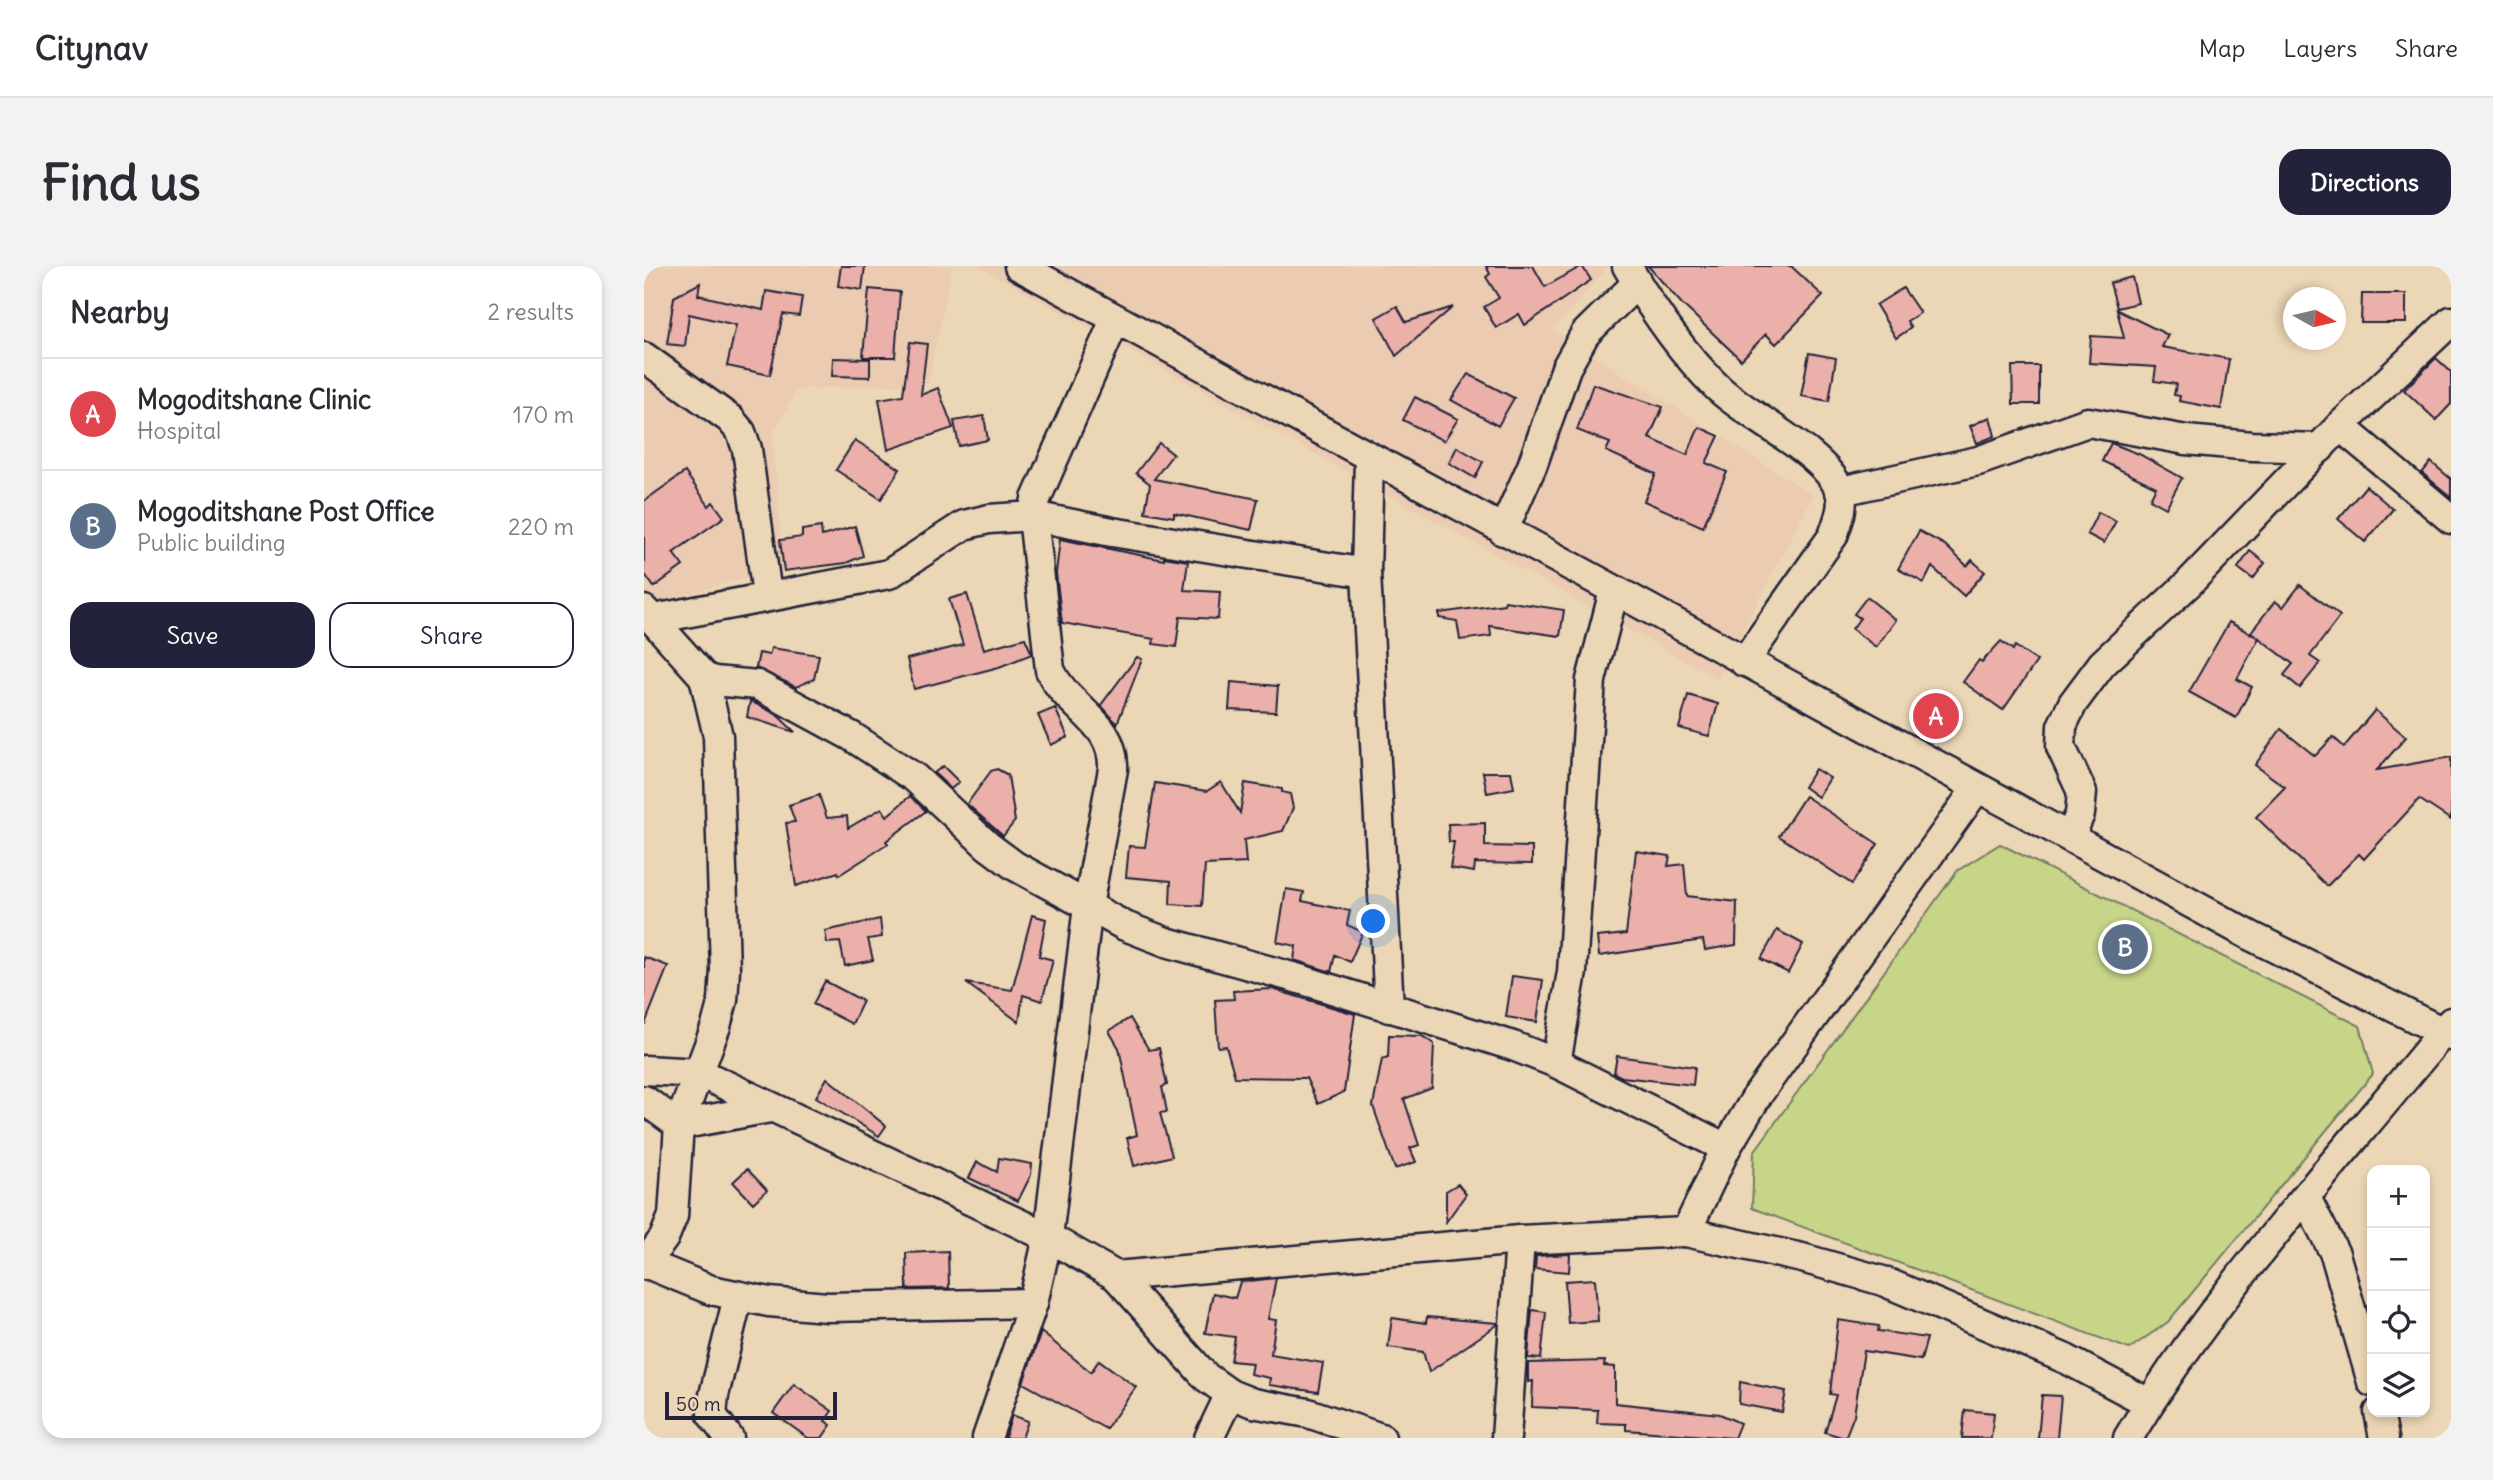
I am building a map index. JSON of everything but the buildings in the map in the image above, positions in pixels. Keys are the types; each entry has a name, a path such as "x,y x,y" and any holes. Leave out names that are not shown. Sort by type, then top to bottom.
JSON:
{"street":[{"path":"1018,266 1369,459 2252,936 2448,1030 2219,1303 2149,1403 2128,1438"},
{"path":"1503,531 1529,475 1566,368 1585,334 1632,274 1654,312 1717,387 1826,468 1841,491 1841,512 1833,536 1744,662"},
{"path":"987,1438 1033,1303 1048,1237 1088,906 1114,750 1105,734 1057,685 1050,670 1033,516 1042,480 1115,320"},
{"path":"2070,838 2080,814 2082,792 2061,747 2062,726 2073,703 2102,664 2188,584 2340,426 2451,321"},
{"path":"644,357 730,419 741,432 747,449 767,596"},
{"path":"1841,491 1978,461 2088,422 2186,440 2320,448"},
{"path":"2340,426 2451,519"},
{"path":"1369,459 1366,573 1389,1008"},
{"path":"649,615 889,574 964,525 989,519 1033,516 1112,532 1366,573"},
{"path":"1556,1063 1572,972 1591,680 1614,591"},
{"path":"649,615 704,677 714,681 757,685 851,736 915,778 997,853 1125,926 1166,942 1303,979 1556,1063 1726,1148"},
{"path":"704,677 718,736 725,970 723,1000 700,1073 679,1125 673,1216 664,1238 645,1264 738,1297 827,1307 1033,1303"},
{"path":"1686,1232 1726,1148 1757,1096 1977,788"},
{"path":"644,1070 700,1073 1048,1237 1116,1276 1206,1377 1230,1394 1253,1403 1308,1413 1381,1438"},
{"path":"644,1101 679,1125 770,1108"},
{"path":"2306,1198 2335,1254 2367,1364"},
{"path":"1116,1276 1520,1240 1686,1232 1802,1258 1883,1281 2066,1359 2149,1403"},
{"path":"1506,1438 1520,1240"},
{"path":"729,1438 712,1415 713,1395 738,1297"},
{"path":"1209,1438 1230,1394"},
{"path":"2380,1417 2384,1438"}],"shaded area":[{"path":"644,266 952,266 928,383 797,389 772,435 783,567 644,606"},
{"path":"979,266 1609,266 1553,330 1813,495 1718,679"}],"green space":[{"path":"2000,844 2360,1026 2373,1074 2168,1322 2129,1349 1752,1208 1754,1152 1957,871"}],"place":[{"name":"Mogoditshane Clinic","path":"1936,716"},
{"name":"Mogoditshane Post Office","path":"2125,947"}]}
